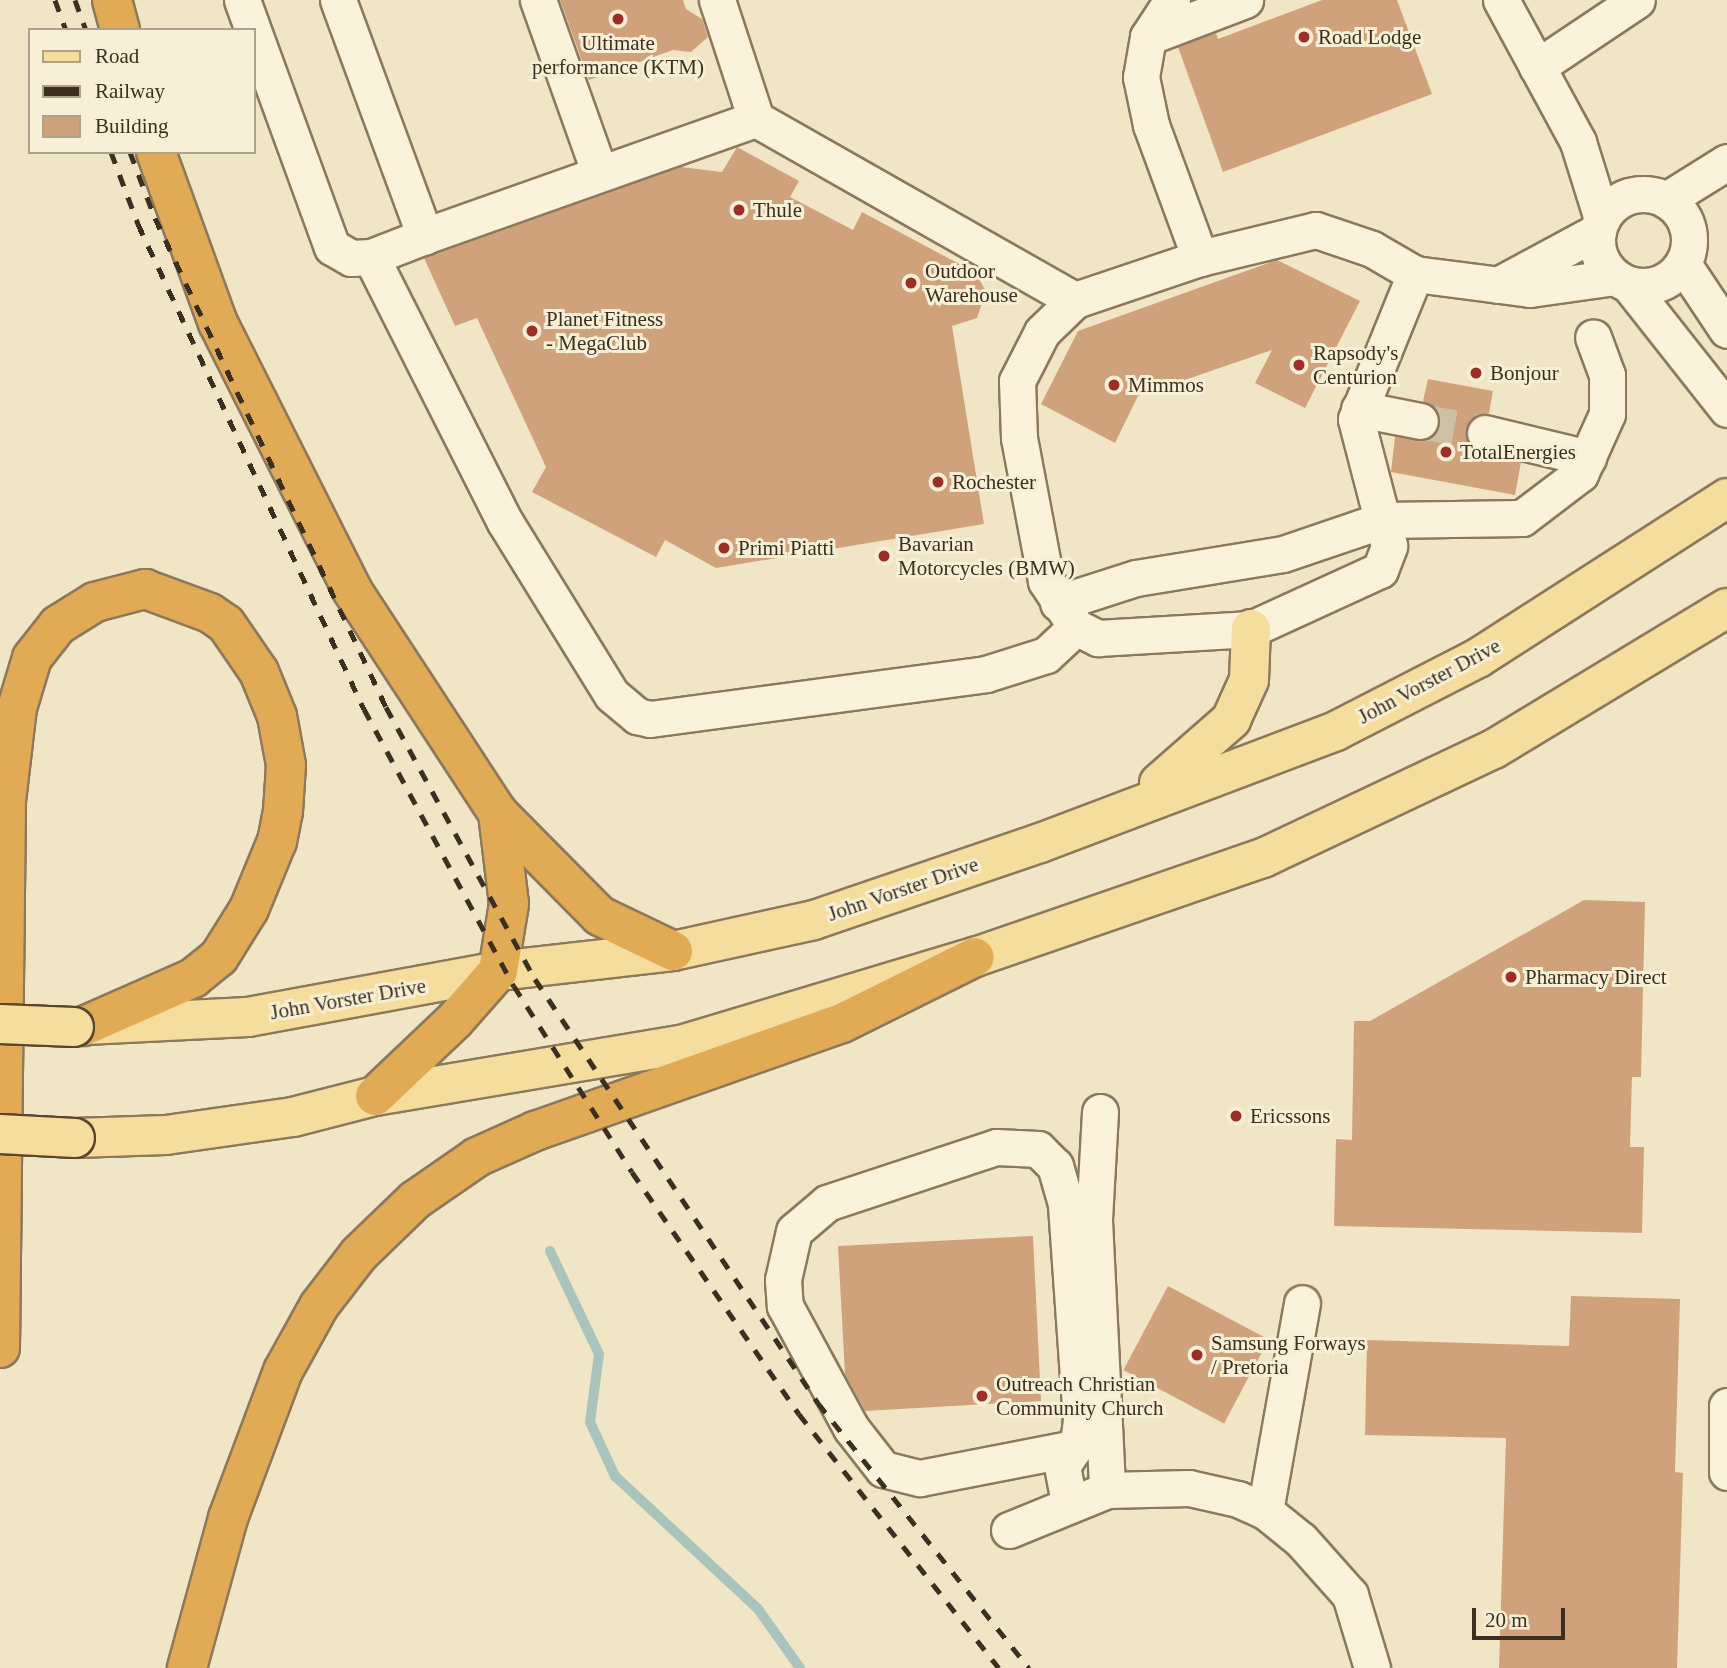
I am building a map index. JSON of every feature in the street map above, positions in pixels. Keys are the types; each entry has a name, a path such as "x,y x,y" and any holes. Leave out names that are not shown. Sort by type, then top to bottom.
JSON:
{"highway":[{"path":"112,0 119,28"},
{"path":"157,154 190,254 282,458 352,590 498,813 600,916 673,951"},
{"path":"0,1348 6,801 17,708 32,658 58,625 94,602 145,590 210,613 237,639 277,716 286,765 284,800 265,872 219,957 193,978 79,1026"},
{"path":"375,1096 456,1020 498,971 509,904 498,813"},
{"path":"187,1668 228,1518 284,1371 335,1285 415,1200 477,1157 536,1131 842,1023 975,957"}],"main road":[{"name":"John Vorster Drive","path":"0,1024 79,1026 248,1017 498,971 673,951 814,920 1336,731 1466,664 1727,498"},
{"path":"0,1134 75,1138 166,1135 293,1117 375,1096 681,1045 975,957 1263,858 1494,749 1717,619"},
{"path":"1130,806 1231,720 1249,680 1251,629"}],"street":[{"path":"242,0 252,28"},
{"path":"338,0 425,236"},
{"path":"538,0 599,171"},
{"path":"717,0 756,119 1076,300"},
{"path":"1172,0 1149,37 1141,76 1151,125 1200,258"},
{"path":"1149,37 1245,0"},
{"path":"1501,0 1578,142 1600,225 1598,250 1727,409"},
{"path":"1536,67 1637,0"},
{"path":"256,39 329,243 351,258 370,257 599,171 756,119"},
{"path":"1415,274 1359,409 1357,438 1389,546 1372,577 1251,629 1111,639 1067,615 1046,581 1016,408 1025,358 1042,331 1076,300 1200,258 1316,230 1372,249 1415,274 1550,289 1622,281 1661,284 1683,264 1689,250 1663,205 1578,142"},
{"path":"1498,285 1600,225 1612,206 1663,205 1724,166"},
{"path":"370,257 519,546 612,695 637,716 650,719 986,674 1046,654 1067,615 1136,578 1283,554 1383,520 1522,518 1563,492 1588,458 1607,414 1607,375 1593,337"},
{"path":"1683,264 1727,330"},
{"path":"1359,409 1420,421"},
{"path":"1485,433 1588,458"},
{"path":"1100,1112 1094,1220 1107,1490"},
{"path":"1069,1502 1061,1474 1074,1448 1081,1420 1066,1204 1055,1166 1038,1149 996,1147 827,1203 794,1231 783,1280 785,1306 851,1428 883,1469 920,1478 1074,1448"},
{"path":"1265,1511 1301,1303"},
{"path":"1727,1406 1727,1472"},
{"path":"1009,1530 1069,1502 1107,1490 1189,1488 1265,1511 1350,1595 1372,1668"}],"building":[{"path":"560,0 683,0 686,9 702,19 708,37 691,52 673,50 589,80"},
{"path":"1322,0 1397,0 1432,94 1223,172 1178,47 1216,33 1218,39"},
{"path":"737,147 799,181 790,197 853,230 862,212 976,273 986,292 977,318 952,326 984,524 716,568 665,540 656,557 532,492 546,467 477,318 455,326 424,258 681,167 722,172"},
{"path":"1277,260 1360,301 1305,408 1255,383 1272,350 1138,396 1115,443 1041,404 1078,331"},
{"path":"1428,379 1493,391 1489,413 1470,420 1466,438 1480,452 1521,462 1515,495 1391,472 1395,437 1426,440 1440,426 1439,414 1423,401"},
{"path":"1584,900 1645,902 1641,1077 1632,1077 1630,1147 1644,1147 1642,1233 1334,1226 1336,1139 1352,1140 1354,1021 1370,1021"},
{"path":"1033,1236 1041,1401 865,1411 845,1374 838,1246"},
{"name":"Samsung Forways / Pretoria","path":"1168,1286 1269,1340 1224,1423 1123,1370"},
{"path":"1571,1296 1680,1299 1675,1472 1683,1473 1677,1668 1499,1668 1506,1438 1365,1435 1367,1340 1569,1346"}],"waterway":[{"path":"550,1251 599,1354 590,1422 615,1476 758,1609 800,1668"}],"tunnel":[{"path":"1420,421 1485,433"}],"railway":[{"path":"55,0 65,28"},
{"path":"75,0 85,28"},
{"path":"112,154 138,224 364,709 514,986 632,1172 799,1414 999,1668"},
{"path":"131,154 155,218 386,707 535,979 818,1403 1029,1668"}],"place":[{"name":"Ultimate performance (KTM)","path":"618,19"},
{"name":"Road Lodge","path":"1304,37"},
{"name":"Thule","path":"739,210"},
{"name":"Outdoor Warehouse","path":"911,283"},
{"name":"Planet Fitness - MegaClub","path":"532,331"},
{"name":"Rapsody's Centurion","path":"1299,365"},
{"name":"Bonjour","path":"1476,373"},
{"name":"Mimmos","path":"1114,385"},
{"name":"TotalEnergies","path":"1446,452"},
{"name":"Rochester","path":"938,482"},
{"name":"Primi Piatti","path":"724,548"},
{"name":"Bavarian Motorcycles (BMW)","path":"884,556"},
{"name":"Pharmacy Direct","path":"1511,977"},
{"name":"Ericssons","path":"1236,1116"},
{"name":"Samsung Forways / Pretoria","path":"1197,1355"},
{"name":"Outreach Christian Community Church","path":"982,1396"}]}
